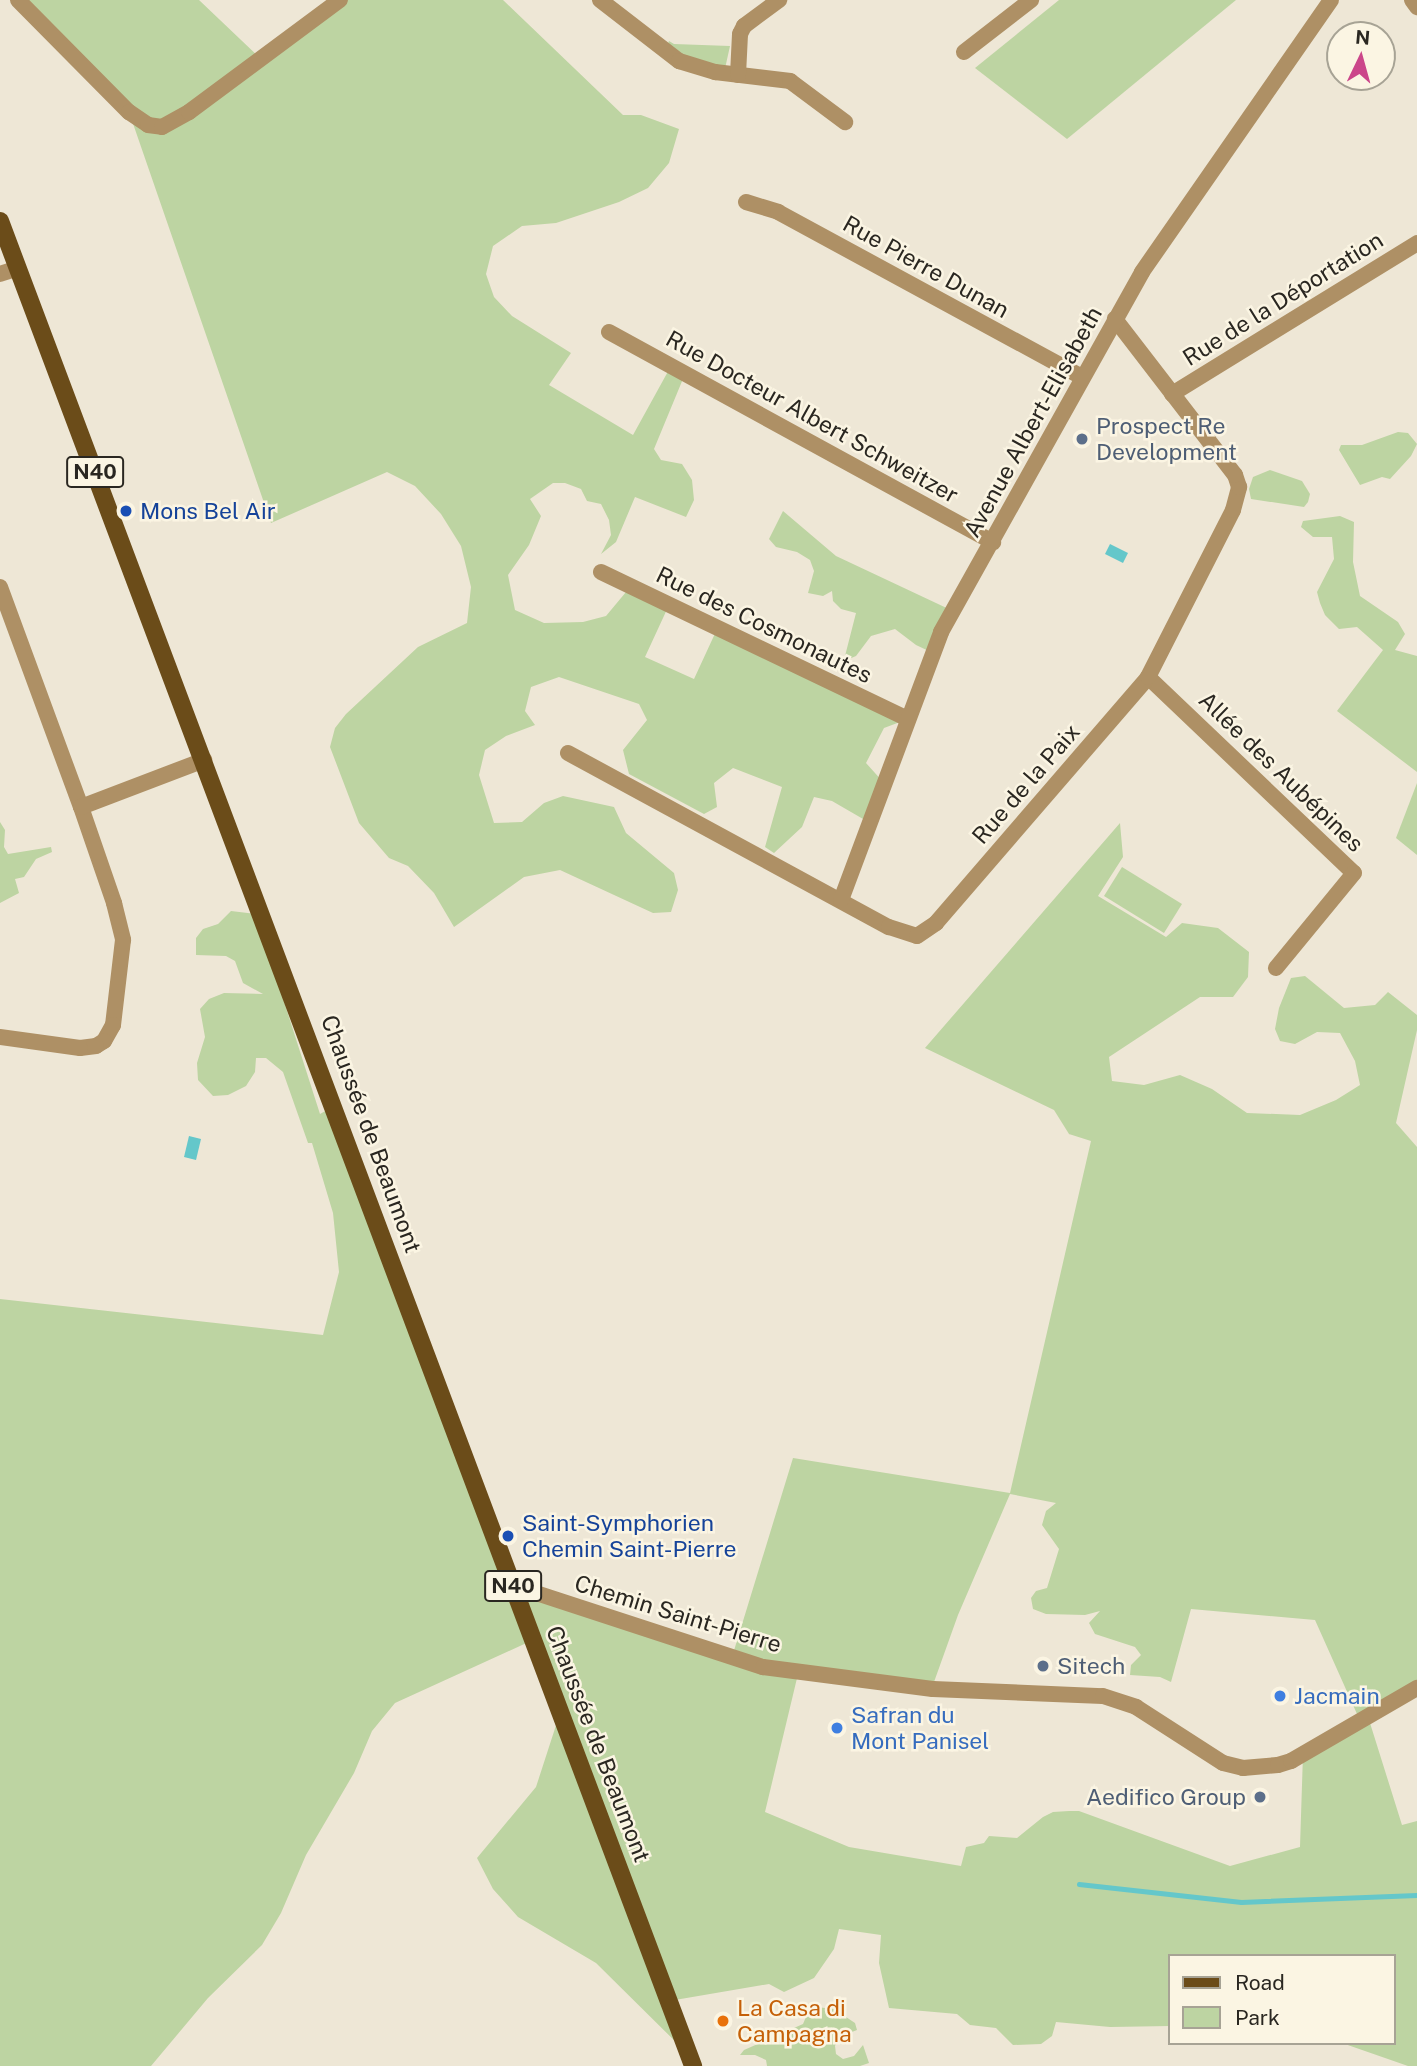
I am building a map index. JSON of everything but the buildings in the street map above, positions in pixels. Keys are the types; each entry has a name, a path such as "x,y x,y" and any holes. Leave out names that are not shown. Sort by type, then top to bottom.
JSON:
{"main road":[{"name":"Chaussée de Beaumont","path":"0,221 693,2066"}],"street":[{"path":"19,0 129,112 148,125 162,127 189,112 340,0"},
{"path":"600,0 679,61 699,68 790,81 845,122"},
{"path":"738,75 740,34 744,26 779,0"},
{"path":"964,52 1031,0"},
{"name":"Avenue Albert-Elisabeth","path":"841,900 941,632 1082,377 1150,261 1331,0"},
{"path":"1412,0 1417,7"},
{"name":"Rue Pierre Dunan","path":"746,202 778,212 1082,377"},
{"name":"Rue de la Déportation","path":"1172,394 1417,243"},
{"path":"0,274 18,268"},
{"name":"Rue de la Paix","path":"568,753 889,928 918,936 936,923 1148,677 1233,510 1239,487 1235,475 1115,319"},
{"name":"Rue Docteur Albert Schweitzer","path":"608,332 993,542"},
{"name":"Rue des Cosmonautes","path":"601,572 908,719"},
{"path":"0,587 81,807 121,929 110,1032 96,1046 80,1048 0,1037"},
{"name":"Allée des Aubépines","path":"1148,677 1354,873 1276,968"},
{"path":"81,807 204,760"},
{"name":"Chemin Saint-Pierre","path":"515,1591 530,1591 763,1667 933,1689 1103,1696 1136,1707 1223,1763 1243,1768 1291,1761 1417,1688"}],"green space":[{"path":"18,0 199,0 261,59 340,0 503,0 623,115 641,115 679,129 669,163 648,188 619,202 556,223 522,226 493,246 486,274 494,297 512,316 571,353 549,385 633,435 671,366 685,374 654,449 661,460 682,464 692,480 694,500 686,517 635,497 616,542 601,554 611,535 609,520 601,504 587,501 581,489 565,483 553,483 530,499 541,516 529,545 508,575 515,610 544,623 583,622 606,616 631,586 669,605 645,657 694,679 718,627 908,719 884,728 866,763 884,783 870,823 832,801 814,797 802,827 774,853 765,847 782,787 733,768 714,783 717,807 704,814 629,774 623,750 647,720 639,704 559,677 531,687 525,711 535,725 506,736 485,750 479,775 494,823 522,822 544,803 563,796 614,807 626,833 674,873 678,890 671,912 653,913 560,870 524,877 454,927 434,893 408,866 389,858 359,823 330,747 335,728 346,714 418,647 467,623 471,587 461,546 441,514 415,486 387,472 271,523 129,112"},
{"path":"1059,0 1236,0 1067,139 975,68"},
{"path":"669,41 674,44 730,46 724,73 715,72 667,46"},
{"path":"1398,432 1408,433 1417,444 1411,456 1390,479 1382,477 1360,485 1339,450 1341,445 1362,445"},
{"path":"1270,470 1302,481 1310,494 1304,507 1251,499 1249,489 1253,477"},
{"path":"783,511 836,556 953,611 933,653 916,645 895,629 871,636 856,656 849,659 845,656 856,613 841,609 833,601 832,591 823,596 808,593 814,571 810,560 797,552 776,547 769,539"},
{"path":"1340,516 1354,522 1353,562 1360,596 1398,622 1405,634 1395,650 1417,656 1417,772 1337,711 1383,650 1357,627 1339,629 1325,615 1320,603 1317,592 1334,559 1332,537 1313,537 1301,527 1303,521"},
{"path":"1417,783 1417,855 1396,838"},
{"path":"0,822 5,830 4,847 8,854 51,847 52,852 36,859 24,877 15,879 19,893 0,903"},
{"path":"1120,823 1123,857 1098,896 1166,937 1182,923 1218,928 1249,952 1248,977 1233,997 1200,997 1109,1057 1112,1081 1144,1085 1180,1075 1212,1089 1247,1113 1300,1115 1336,1100 1360,1085 1355,1061 1340,1033 1317,1032 1295,1044 1280,1041 1275,1029 1279,1008 1291,978 1305,976 1344,1008 1375,1005 1388,992 1417,1015 1417,1030 1396,1123 1417,1147 1417,1688 1370,1723 1402,1825 1417,1821 1417,2066 1408,2066 1348,2045 1396,2045 1396,1954 1168,1954 1168,2026 1110,2027 1056,2022 1052,2036 1041,2044 1013,2045 996,2028 970,2025 957,2014 889,2008 879,1963 881,1935 839,1929 834,1949 814,1978 784,1992 769,1984 669,2001 690,2056 596,1963 518,1917 493,1889 477,1858 536,1787 560,1713 533,1640 395,1703 372,1731 354,1773 306,1855 281,1913 262,1945 208,1998 151,2066 0,2066 0,1299 323,1335 339,1272 333,1213 312,1143 308,1143 283,1072 266,1058 256,1058 255,1072 246,1086 228,1095 213,1096 198,1080 197,1063 205,1037 200,1009 209,999 224,993 263,994 243,983 235,961 226,956 196,955 196,938 203,929 218,924 231,911 256,914 320,1114 334,1106 515,1591 732,1657 793,1458 1010,1493 1091,1141 1069,1134 1054,1110 925,1048","holes":["1010,1494 1056,1503 1046,1511 1042,1525 1059,1549 1047,1588 1036,1591 1031,1598 1033,1609 1046,1614 1085,1615 1100,1611 1089,1623 1095,1634 1135,1647 1141,1655 1131,1665 1130,1675 1160,1677 1171,1682 1191,1609 1315,1620 1357,1714 1303,1754 1300,1847 1230,1866 1079,1811 1069,1811 1053,1812 1043,1817 1017,1838 989,1836 984,1843 966,1847 961,1866 849,1847 765,1812 798,1674 934,1682 958,1615"]},
{"path":"1122,867 1182,904 1164,933 1104,896"},
{"path":"816,2007 834,2009 855,2023 857,2030 839,2037 835,2046 836,2054 843,2059 854,2056 863,2045 869,2063 860,2066 767,2066 766,2060 755,2055 740,2055 744,2050 803,2024 808,2012"}],"water":[{"path":"1110,544 1128,553 1123,563 1105,554"},
{"path":"189,1136 201,1139 196,1160 184,1157"}],"waterway":[{"path":"1079,1884 1241,1902 1417,1895"}],"place":[{"name":"Prospect Re Development","path":"1082,439"},
{"name":"Mons Bel Air","path":"126,511"},
{"name":"Saint-Symphorien Chemin Saint-Pierre","path":"508,1536"},
{"name":"Sitech","path":"1043,1666"},
{"name":"Jacmain","path":"1280,1696"},
{"name":"Safran du Mont Panisel","path":"837,1728"},
{"name":"Aedifico Group","path":"1260,1797"},
{"name":"La Casa di Campagna","path":"723,2021"}]}
